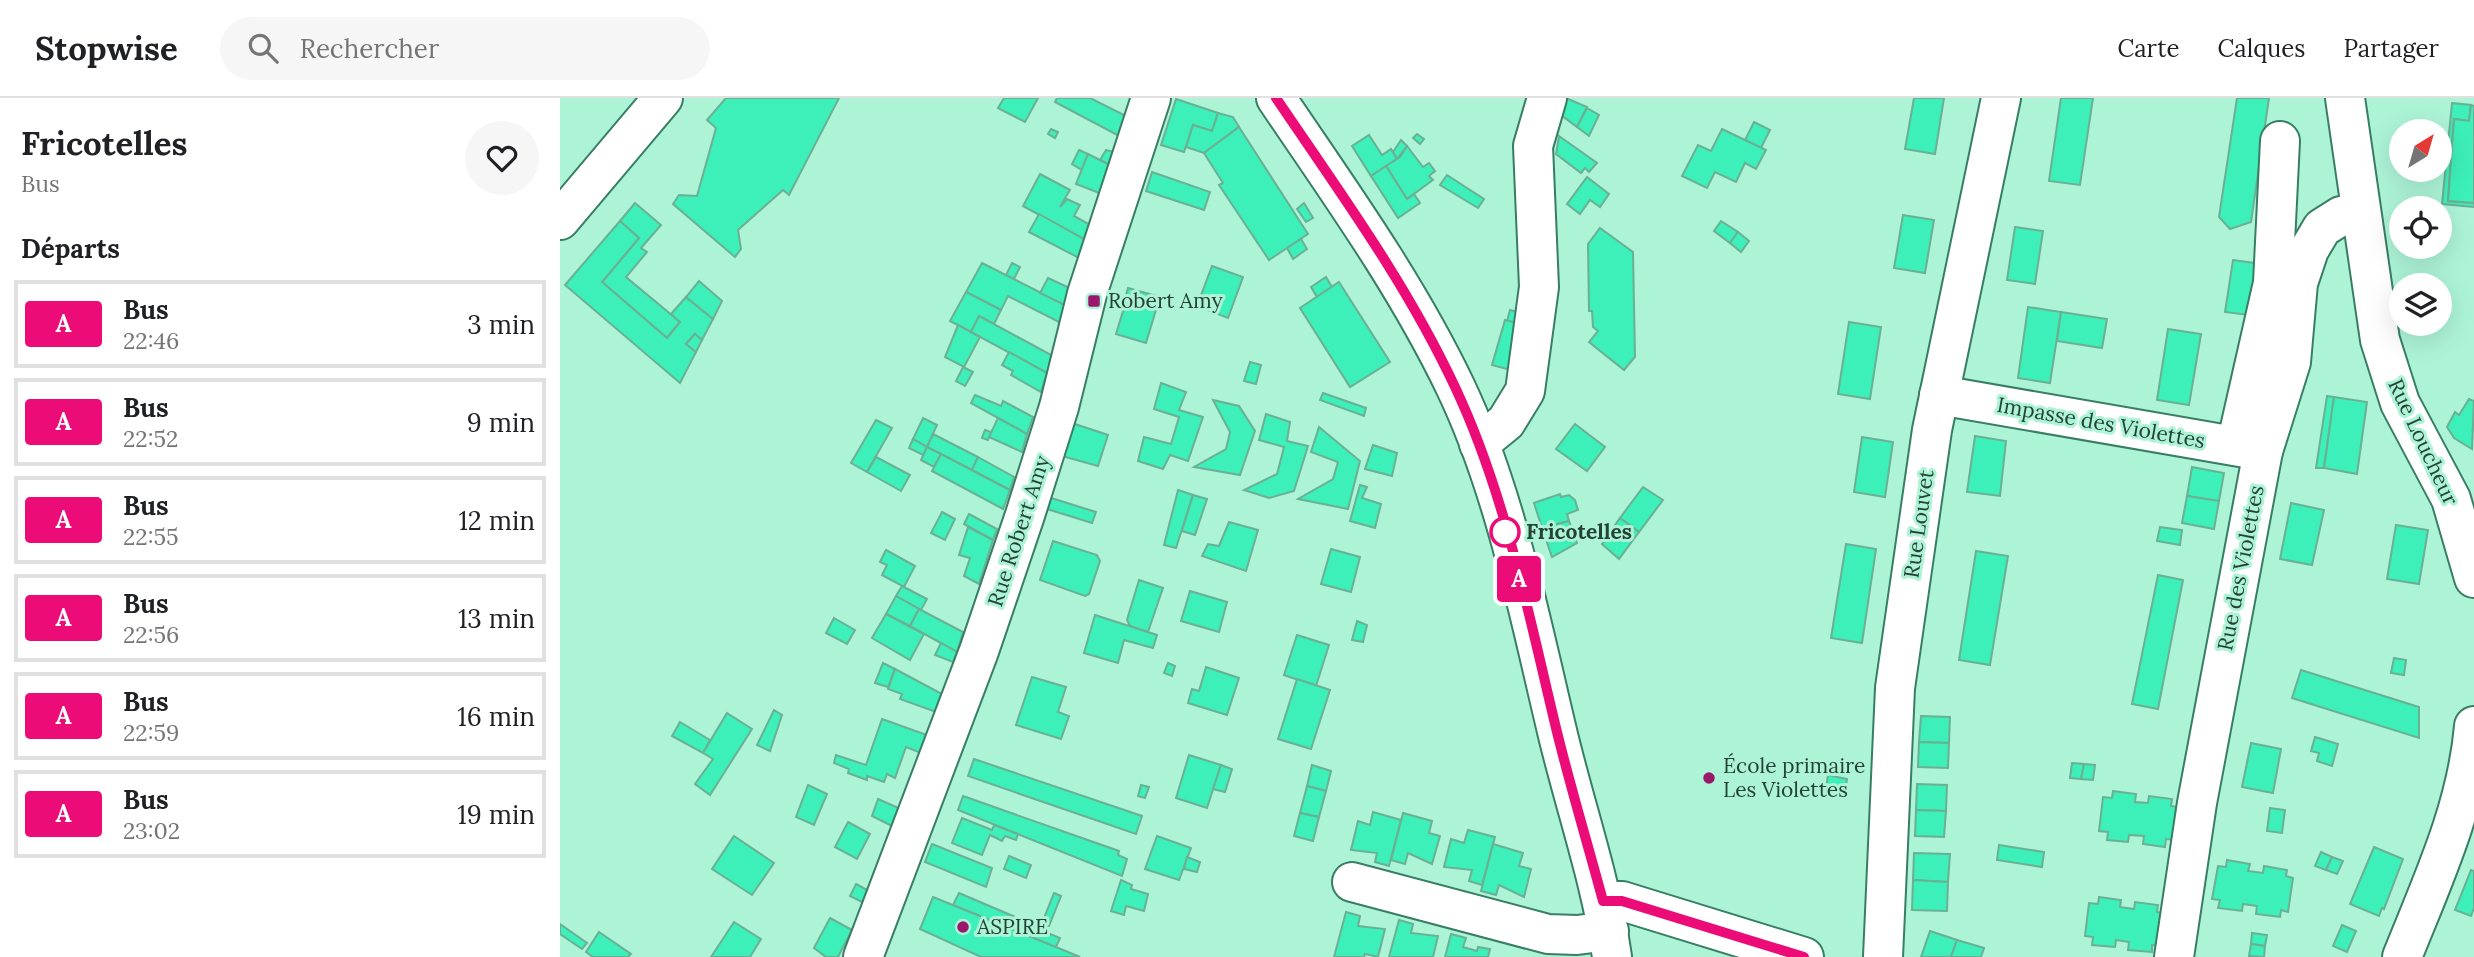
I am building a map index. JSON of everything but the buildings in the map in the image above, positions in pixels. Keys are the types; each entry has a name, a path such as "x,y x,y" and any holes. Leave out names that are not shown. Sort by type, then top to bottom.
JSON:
{"street":[{"path":"560,220 663,98"},
{"name":"Rue Robert Amy","path":"863,957 979,652 1021,527 1059,407 1087,294 1151,98"},
{"path":"1276,98 1401,288 1455,386 1479,444 1531,620 1608,930"},
{"path":"1479,444 1506,422 1525,391 1539,287 1534,146 1547,98"},
{"name":"Rue Louvet","path":"1883,957 1895,688 1939,395 2001,98"},
{"name":"Rue Loucheur","path":"2345,98 2380,340 2400,403 2451,499 2474,578"},
{"path":"2250,449 2273,282 2280,141"},
{"name":"Rue des Violettes","path":"2174,957 2250,449 2291,362 2298,283 2309,250 2322,228 2341,216 2360,213"},
{"name":"Impasse des Violettes","path":"1939,395 2250,449"},
{"path":"2402,957 2451,834 2471,763 2474,726"},
{"path":"1352,882 1548,934 1577,935 1608,930"},
{"path":"1608,930 1622,901 1804,957"}],"bus line":[{"name":"A","path":"1276,98 1401,288 1455,386 1479,444 1531,620 1603,901 1622,901 1804,957"}],"place":[{"name":"Robert Amy","path":"1094,301"},
{"name":"Fricotelles","path":"1505,532"},
{"name":"École primaire Les Violettes","path":"1709,778"},
{"name":"ASPIRE","path":"963,927"}]}
